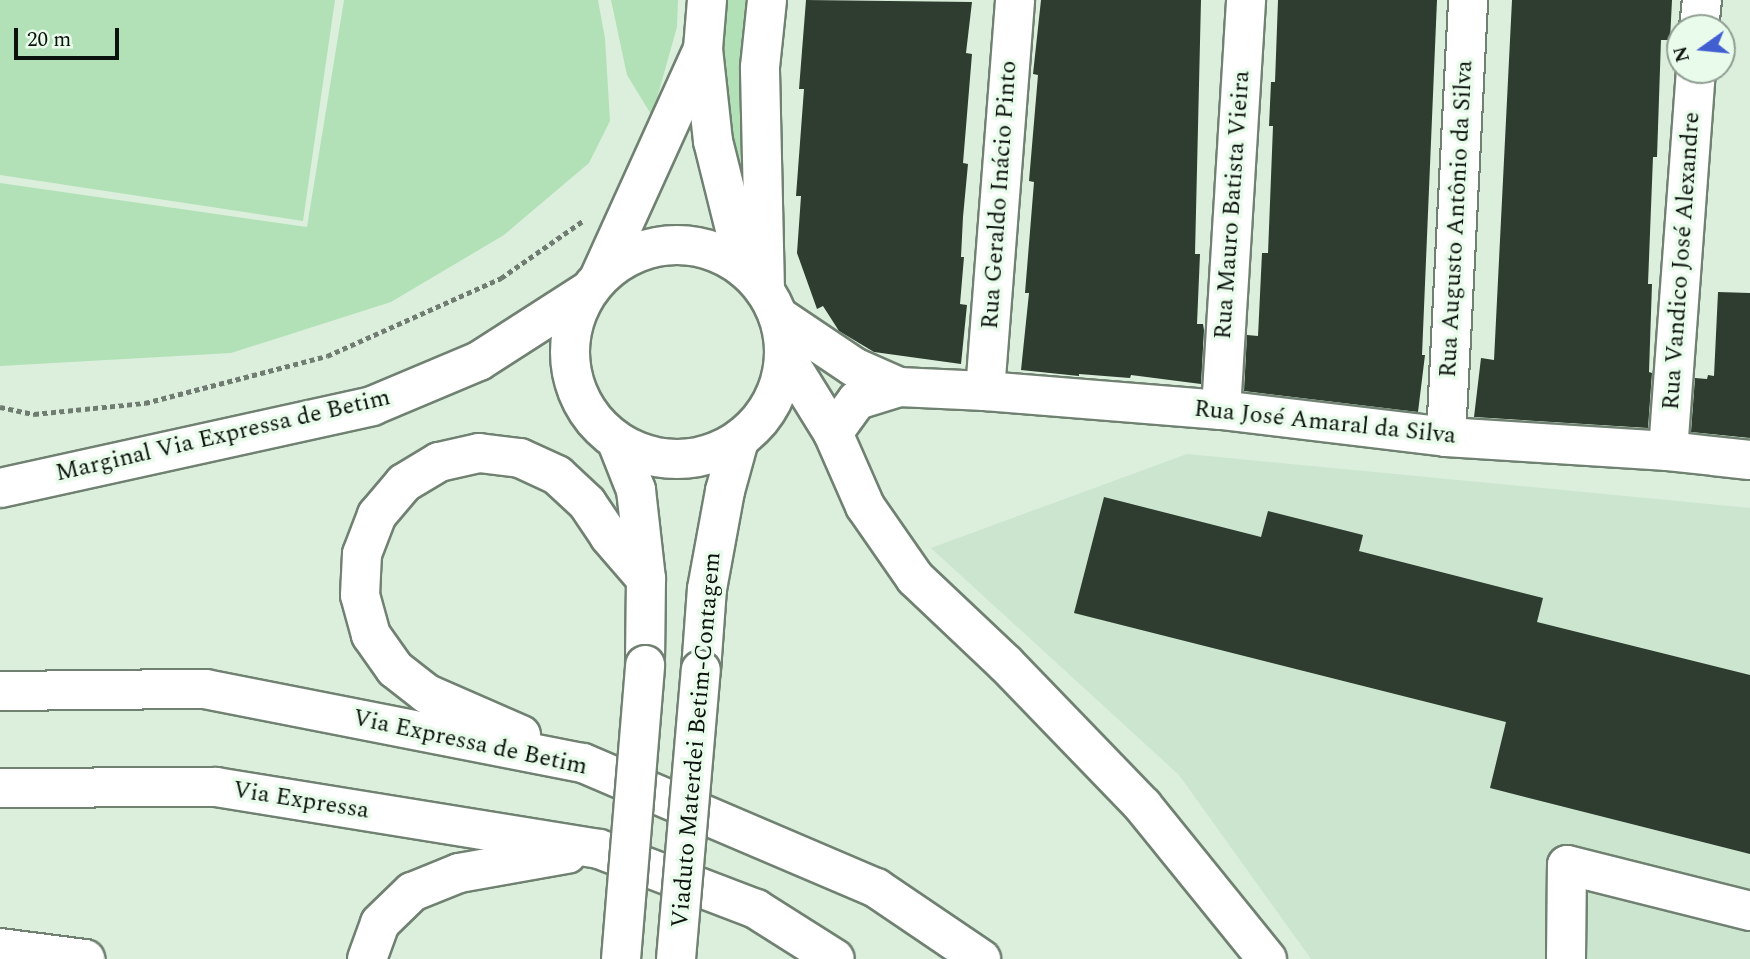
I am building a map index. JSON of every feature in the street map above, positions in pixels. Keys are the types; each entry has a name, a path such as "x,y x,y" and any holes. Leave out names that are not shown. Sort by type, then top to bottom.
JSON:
{"main road":[{"path":"707,0 703,49 713,141 784,354 834,433 864,506 915,578 1006,664 1143,806 1267,959"},
{"path":"762,292 760,68 767,0"},
{"name":"Rua Geraldo Inácio Pinto","path":"985,391 1014,0"},
{"name":"Rua Mauro Batista Vieira","path":"1221,410 1246,0"},
{"name":"Rua Augusto Antônio da Silva","path":"1446,438 1468,0"},
{"path":"703,49 632,211 574,322 570,357 576,390 594,420 617,442 646,455 677,460 709,455 739,440 763,416 778,387 784,354"},
{"name":"Rua Vandico José Alexandre","path":"1668,452 1695,84"},
{"path":"594,284 626,257 656,246 687,245 718,253 762,292"},
{"name":"Marginal Via Expressa de Betim","path":"0,488 373,405 479,361 594,284"},
{"name":"Rua José Amaral da Silva","path":"762,292 854,367 899,387"},
{"name":"Rua José Amaral da Silva","path":"834,433 857,400 899,387 985,391 1221,410 1446,438 1750,460"},
{"name":"Viaduto Materdei Betim-Contagem","path":"676,959 707,589 725,491 739,440"},
{"path":"617,442 636,490 646,579 645,665 621,959"},
{"path":"583,763 428,694 395,669 371,635 360,595 362,554 377,515 404,483 439,462 479,453 520,458 557,475 587,503 609,536 646,579"},
{"name":"Via Expressa de Betim","path":"0,691 205,689 583,763 877,888 981,959"},
{"name":"Via Expressa","path":"0,788 216,788 599,849"},
{"path":"368,959 380,923 412,892 458,873 599,849 756,909 835,959"},
{"path":"1566,959 1567,865 1750,911"},
{"path":"0,948 85,959"}],"path":[{"path":"0,407 34,414 145,403 327,356 501,278 595,212 632,211"}],"shaded area":[{"path":"1187,454 1750,508 1750,959 1311,959 1179,775 931,548"}],"green space":[{"path":"0,0 335,0 303,221 0,175"},
{"path":"344,0 598,0 605,38 610,121 589,163 504,235 391,302 231,353 0,366 0,183 307,227"},
{"path":"611,0 678,0 677,27 652,116 627,75"},
{"path":"723,0 757,0 753,236 731,139 721,68"}],"building":[{"path":"806,0 972,2 966,53 972,54 963,163 968,164 960,304 967,305 961,364 874,352 839,331 823,306 817,309 797,253 801,196 796,196 804,89 799,89"},
{"path":"1041,0 1201,0 1195,254 1200,254 1197,324 1203,324 1204,330 1201,384 1131,375 1130,378 1079,376 1021,370 1029,293 1025,293 1034,182 1029,181 1038,75 1033,74"},
{"path":"1278,0 1437,0 1422,355 1425,355 1418,412 1244,391 1247,335 1258,336 1262,253 1268,253 1273,126 1269,126 1271,82 1275,82"},
{"path":"1512,0 1672,0 1671,14 1666,14 1666,40 1661,40 1657,157 1653,157 1648,284 1652,284 1649,372 1652,373 1648,428 1474,417 1481,358 1494,360"},
{"path":"1718,292 1750,293 1750,438 1691,432 1695,378 1707,379 1708,375 1714,376"},
{"path":"1104,497 1261,537 1268,511 1363,535 1359,551 1543,598 1537,622 1750,675 1750,854 1490,788 1506,722 1074,613"}]}
